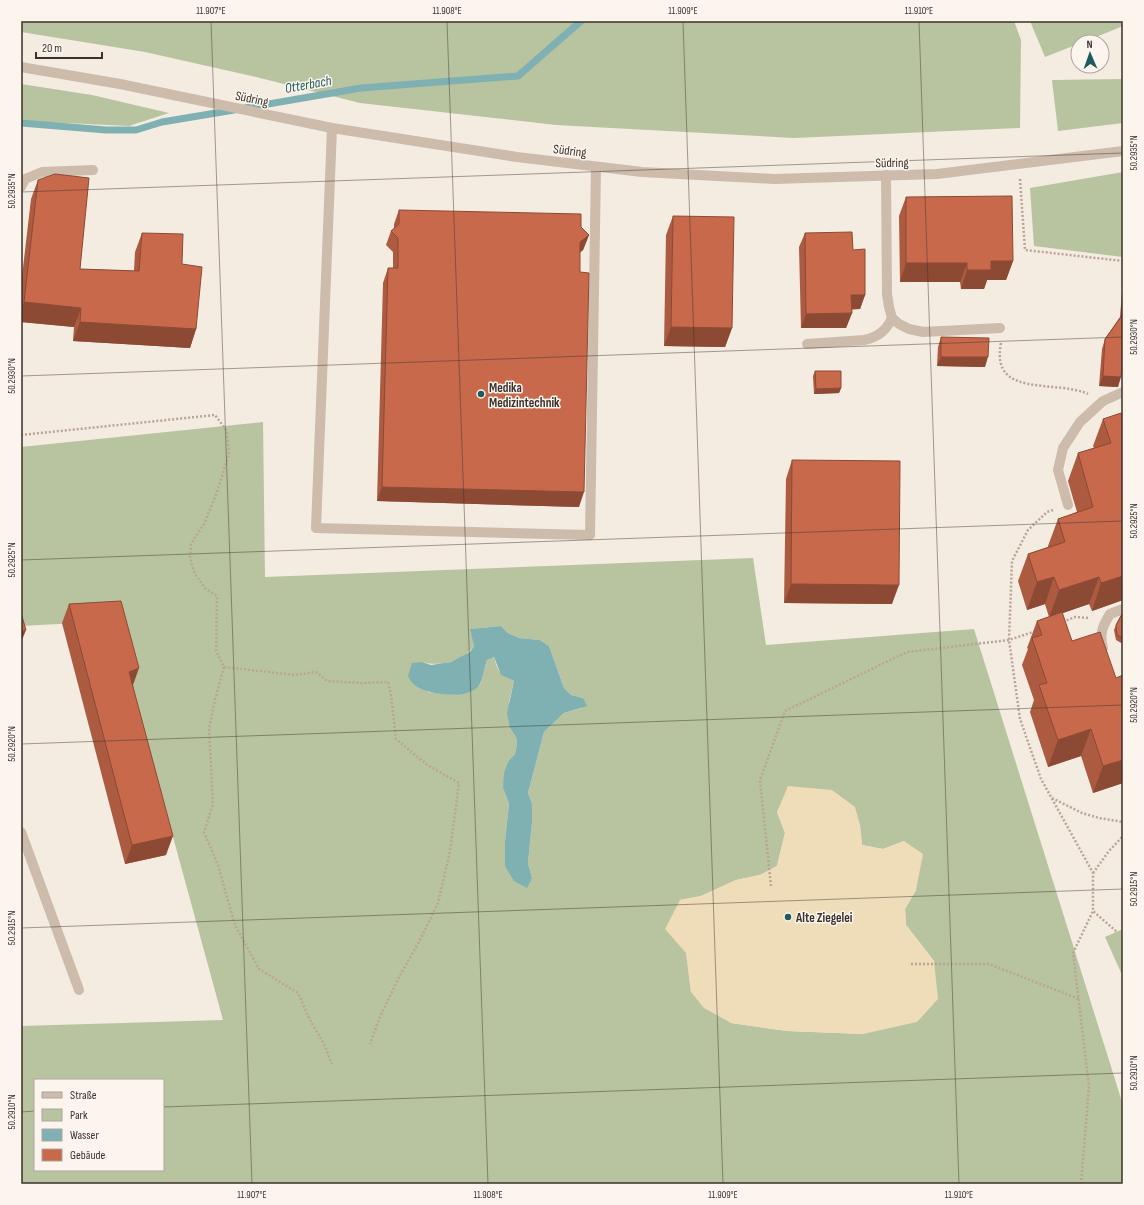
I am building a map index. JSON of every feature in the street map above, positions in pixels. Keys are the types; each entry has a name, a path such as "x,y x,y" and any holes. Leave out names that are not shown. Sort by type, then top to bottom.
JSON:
{"street":[{"name":"Südring","path":"21,67 120,84 332,128 517,157 642,172 774,179 937,174 1123,151"},
{"path":"332,128 316,528 590,535 596,167"},
{"path":"21,187 25,179 42,172 92,170"},
{"path":"886,175 887,294 892,318 898,324 909,329 923,332 1000,328"},
{"path":"807,344 873,338 888,327 892,318"},
{"path":"1068,505 1058,470 1063,448 1080,422 1103,401 1123,392"},
{"path":"1106,660 1100,639 1104,623 1110,614 1123,609"},
{"path":"21,832 79,990"}],"path":[{"path":"1019,164 1025,250 1123,261"},
{"path":"1000,328 1003,332 1000,347 1000,366 1007,376 1020,383 1058,387 1083,392 1103,401"},
{"path":"21,435 216,415 227,431 229,454 217,492 204,524 191,544 190,558 195,574 204,588 217,596 216,651 224,667 209,729 213,804 204,832 218,865 235,925 259,969 298,993 310,1020 324,1044 332,1064"},
{"path":"1068,505 1047,512 1028,530 1012,561 1009,640 1020,720 1041,779 1093,873 1093,911 1073,953 1089,1087 1081,1184"},
{"path":"1062,622 1076,617 1092,618"},
{"path":"771,886 760,780 785,712 907,652 1009,640 1042,629"},
{"path":"224,667 294,675 316,672 327,681 361,683 388,682 396,739 426,764 459,783 450,851 438,902 419,942 398,977 378,1019 370,1044"},
{"path":"1052,798 1082,813 1099,818 1123,822"},
{"path":"1093,873 1109,851 1123,836"},
{"path":"1093,911 1117,932"},
{"path":"911,964 989,964 1079,999"}],"green space":[{"path":"21,21 1014,21 1021,40 1020,128 794,138 556,125 360,103 256,77 145,52 21,32"},
{"path":"1030,21 1123,21 1123,26 1104,34 1070,34 1070,47 1045,57"},
{"path":"1123,79 1123,123 1058,131 1052,80"},
{"path":"21,84 92,95 169,113 129,126 21,121"},
{"path":"1123,172 1123,257 1034,246 1030,188"},
{"path":"263,422 265,577 753,558 766,645 974,629 1123,1105 1123,1184 21,1184 21,1026 223,1020 114,621 21,626 21,447","holes":["501,626 508,633 519,638 540,640 549,646 564,688 571,695 583,698 581,708 564,713 544,732 528,793 532,804 532,822 528,863 532,878 505,841 509,804 503,788 509,760 515,754 517,743 516,737 510,728 509,702 514,681 500,672 494,657 487,660 480,685 454,695 428,692 422,662 436,664 451,662 464,656 474,646 471,629","777,812 860,825 862,845 883,849 904,841 916,890 905,909 906,925 934,961 863,1034 787,1031 731,1023 691,992 680,900 701,896 736,880 760,875 777,866 785,833"]},
{"path":"1123,929 1123,977 1105,937"}],"sand":[{"name":"Alte Ziegelei","path":"788,786 832,790 855,807 860,825 862,845 883,849 904,841 923,854 916,890 905,909 906,925 934,961 938,999 917,1022 863,1034 787,1031 731,1023 704,1008 691,992 686,953 665,929 680,900 701,896 736,880 760,875 777,866 785,833 777,812"}],"water":[{"path":"501,626 508,633 519,638 540,640 549,646 564,688 571,695 583,698 587,706 564,713 544,732 528,793 532,804 532,822 528,863 532,878 527,888 514,881 505,866 505,841 509,804 503,788 504,773 509,760 515,754 517,743 516,737 510,728 507,713 514,681 501,675 494,657 487,660 480,684 468,693 449,695 430,692 412,683 408,676 412,663 422,662 431,665 451,662 470,652 474,646 470,629"}],"building":[{"path":"55,174 89,178 80,269 139,271 142,233 183,234 182,264 202,267 196,329 80,322 81,308 24,302 38,180"},
{"path":"1012,196 1013,261 991,261 991,270 967,270 967,263 906,263 906,197"},
{"name":"Medika Medizintechnik","path":"399,210 581,214 581,227 589,235 580,242 580,272 589,273 584,492 382,487 388,268 398,268 398,238 391,231 399,224"},
{"path":"673,216 734,217 732,328 671,327"},
{"path":"852,232 853,250 865,249 865,295 851,295 852,313 806,314 805,233"},
{"path":"1123,314 1121,377 1103,376 1105,339"},
{"path":"941,337 989,338 988,357 941,357"},
{"path":"815,371 841,371 841,388 816,389"},
{"path":"1121,413 1123,420 1123,576 1101,583 1099,577 1059,590 1054,577 1037,582 1028,554 1065,542 1058,519 1093,507 1078,453 1111,443 1103,419"},
{"path":"792,460 900,461 899,585 791,584"},
{"path":"121,601 139,668 129,672 173,836 132,845 69,604"},
{"path":"1062,612 1072,641 1100,632 1116,678 1123,675 1123,760 1103,766 1091,729 1058,740 1039,685 1047,683 1032,638 1042,635 1037,621"},
{"path":"1123,612 1123,638 1117,635 1116,625"},
{"path":"21,613 26,630 21,632"}],"waterway":[{"name":"Otterbach","path":"245,108 361,88 518,76 581,21"},
{"name":"Otterbach","path":"21,123 106,130 136,130 162,122 234,110"}],"place":[{"name":"Medika Medizintechnik","path":"481,394"},
{"name":"Alte Ziegelei","path":"788,917"}]}
